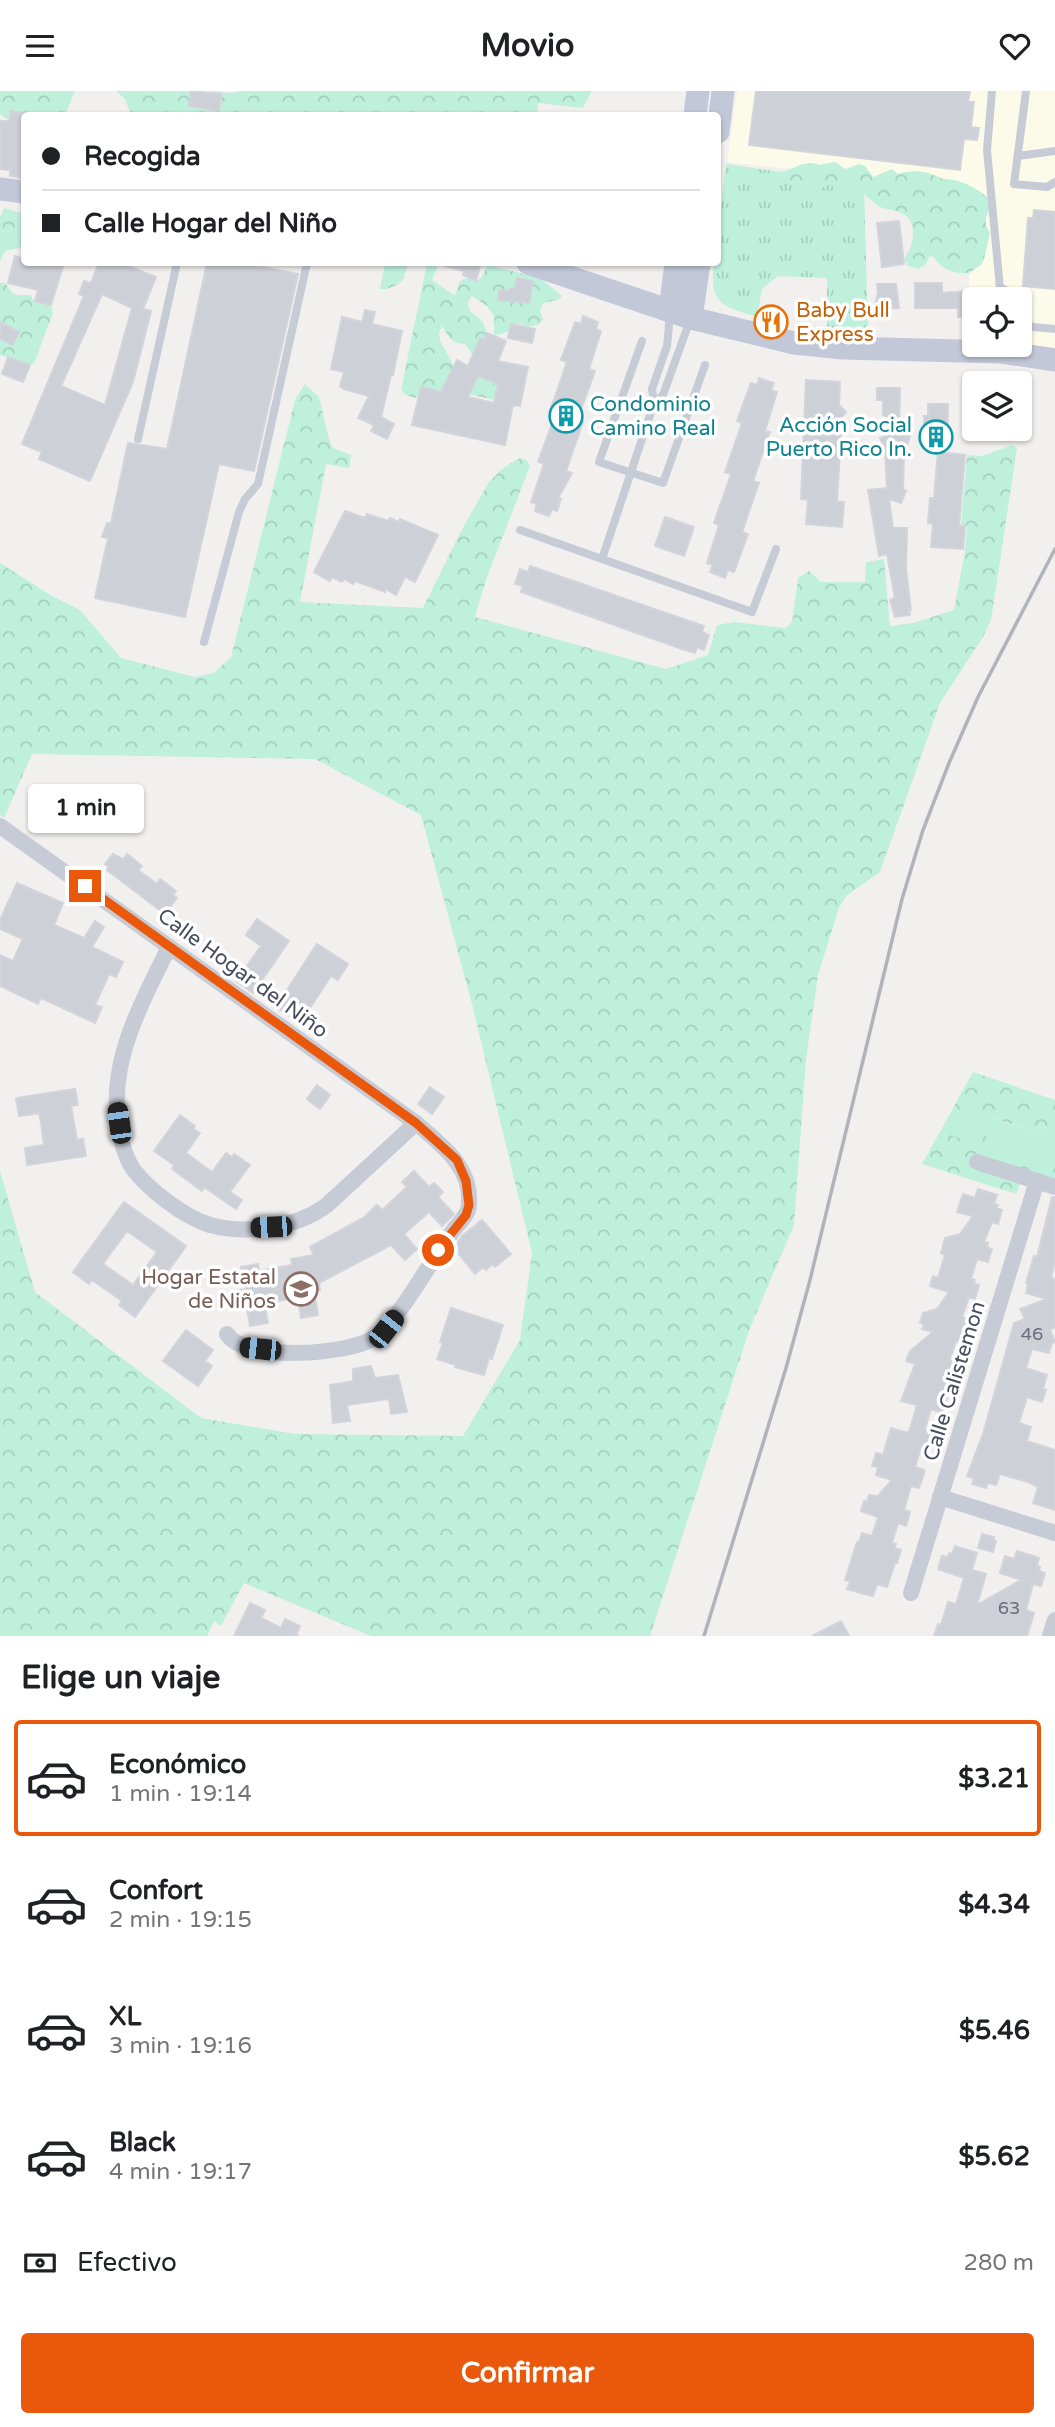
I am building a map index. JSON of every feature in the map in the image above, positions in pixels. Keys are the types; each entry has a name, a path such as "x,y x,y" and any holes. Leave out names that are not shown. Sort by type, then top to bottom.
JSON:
{"main road":[{"path":"695,112 698,91"},
{"path":"720,112 723,91"},
{"path":"0,189 21,192"},
{"path":"537,266 680,315 794,344 843,348 962,349"},
{"path":"676,266 680,315"},
{"path":"680,315 698,266"},
{"path":"1032,355 1055,360"}],"street":[{"name":"Calle Hogar del Niño","path":"0,826 416,1123 457,1160 466,1181 469,1205 466,1215 438,1250 386,1329 371,1340 310,1354 245,1348 231,1341 227,1334"},
{"path":"169,947 133,1023 124,1053 116,1107 121,1139 132,1167 153,1190 178,1209 209,1225 236,1229 271,1227 302,1219 327,1205 416,1123"},
{"path":"977,1163 1055,1187"},
{"name":"Calle Calistemon","path":"911,1593 1037,1181"},
{"path":"940,1497 1055,1533"},
{"path":"1050,1636 1055,1620"}],"lane":[{"path":"992,91 987,150 1000,287"},
{"path":"1026,91 1014,184 1047,187 1055,182"},
{"path":"1018,156 1055,151"},
{"path":"138,439 176,266"},
{"path":"204,642 239,512 245,499 258,484 306,266"},
{"path":"654,403 663,395 680,315"},
{"path":"602,559 654,403 652,389 670,331 680,315"},
{"path":"1032,326 1055,329"},
{"path":"642,341 599,462 663,483 705,365"},
{"path":"520,530 752,613 776,549"}],"shaded area":[{"path":"737,91 1055,91 1055,348 1032,347 1032,287 969,287 967,212 946,185 727,162"}],"green space":[{"path":"0,91 75,91 66,112 12,111 10,121 0,114"},
{"path":"116,91 190,91 205,95 210,91 592,91 583,108 538,103 537,112 130,112 125,99"},
{"path":"835,162 845,169 859,164 865,166 873,177 892,169 898,174 925,172 943,179 956,180 980,192 992,201 986,218 990,233 981,265 969,273 958,273 944,268 933,256 918,269 908,266 904,259 913,233 906,215 878,206 856,190 829,185 815,190 780,178 782,172 803,164"},
{"path":"726,164 864,184 868,335 827,332 827,278 778,276 762,289 757,317 734,310 720,301 716,295 713,277 714,266 721,266 721,206"},
{"path":"4,208 21,213 21,248 5,251 0,261 0,217"},
{"path":"384,266 407,266 399,284 380,289"},
{"path":"426,266 438,266 432,280 455,296 460,281 466,278 476,281 481,278 487,266 492,266 540,278 562,296 558,300 543,303 540,311 543,320 538,325 525,327 522,324 512,324 510,331 494,336 494,316 487,306 472,296 468,302 469,310 483,322 487,333 484,340 480,339 473,355 465,344 451,339 442,326 439,332 440,341 454,366 449,377 460,395 420,387 415,398 401,390"},
{"path":"0,283 5,283 16,295 32,295 32,299 51,305 53,313 34,363 30,365 0,355"},
{"path":"478,376 523,387 524,390 498,386 494,400 469,394"},
{"path":"305,384 319,397 333,448 351,455 349,468 326,464 300,602 423,608 489,482 502,469 520,458 526,460 530,466 486,580 475,617 666,669 708,655 717,625 734,622 785,628 792,622 798,578 809,571 821,582 865,582 866,562 884,559 890,626 913,623 954,610 965,551 967,526 961,524 967,455 982,456 1012,445 1017,448 991,620 940,703 880,872 846,896 839,908 818,975 806,1059 794,1225 750,1328 650,1636 371,1636 244,1583 221,1626 214,1621 207,1636 0,1636 0,1171 35,1292 201,1418 295,1434 463,1436 520,1340 532,1253 472,1004 421,815 315,759 32,754 4,818 0,815 0,563 52,596 80,610 121,658 195,677 214,673 231,657 295,400"},
{"path":"973,1072 1055,1100 1055,1137 992,1118 984,1151 1047,1171 1055,1149 1055,1179 1025,1169 1016,1194 922,1164"},
{"path":"961,1106 979,1111 980,1127 971,1141 952,1136"},
{"path":"991,1118 1055,1137 1055,1149 1048,1172 983,1151"}],"building":[{"path":"191,91 222,94 219,111 189,106"},
{"path":"756,91 970,91 968,102 974,102 971,127 979,128 977,140 964,139 960,170 749,145"},
{"path":"11,111 21,113 21,178 10,176 10,170 0,169 0,121 9,121"},
{"path":"1034,210 1055,212 1055,289 1023,286 1028,218 1033,218"},
{"path":"899,221 904,264 882,267 877,223"},
{"path":"15,256 21,258 21,266 63,266 51,305 35,301 38,290 8,283"},
{"path":"98,266 128,266 156,277 143,309 151,311 133,382 90,481 39,459 42,452 22,444 84,296 79,294 84,281 91,283","holes":["102,294 132,308 105,405 61,386"]},
{"path":"206,266 257,266 298,274 254,471 219,464 185,617 95,598 108,538 102,537 107,523 111,523 128,443 167,449"},
{"path":"445,266 480,266 476,281 463,275 464,271"},
{"path":"517,278 533,281 529,303 498,300 499,290 515,289"},
{"path":"915,283 942,283 942,293 962,291 962,317 958,317 958,308 915,308"},
{"path":"877,284 896,284 899,308 876,309"},
{"path":"365,310 375,312 372,324 402,331 381,417 394,424 387,439 371,431 374,425 358,418 369,396 344,389 340,386 344,372 331,369 342,317 362,322"},
{"name":"Condominio Camino Real","path":"583,316 598,322 596,329 601,331 589,369 595,371 577,420 583,422 566,471 572,473 558,498 561,499 557,511 552,509 549,516 535,511 537,504 531,502 544,464 538,462 556,413 550,411 567,362 561,360 575,322 581,324"},
{"path":"0,322 19,332 12,345 0,338"},
{"path":"511,324 535,329 532,343 508,338"},
{"path":"487,333 506,341 498,361 528,367 520,406 513,405 505,445 412,425 421,387 441,392 457,360 468,366 480,338 484,340","holes":["478,376 498,384 494,403 468,397"]},
{"path":"8,357 30,365 23,382 2,374"},
{"path":"759,378 774,383 771,390 777,392 765,431 770,432 753,481 759,483 742,532 748,534 734,572 728,570 725,578 710,572 713,565 707,563 719,525 714,523 731,474 725,472 742,423 737,421 751,383 757,385"},
{"path":"806,380 840,382 839,405 846,412 842,417 837,502 844,502 842,527 806,524 808,500 801,499"},
{"path":"877,388 900,388 899,432 910,435 904,457 903,489 906,491 901,503 889,499 893,528 907,528 906,569 911,610 910,615 895,617 890,600 895,598 887,554 879,556 868,490 887,488 885,449 880,438 884,437 889,417 883,415 883,400 877,400"},
{"name":"Acción Social Puerto Rico In.","path":"928,404 948,404 947,448 924,448 924,416 928,416"},
{"path":"938,452 965,455 959,525 965,526 963,549 931,547 933,524 928,523 930,498 934,498"},
{"path":"345,511 365,518 367,514 388,521 390,518 399,522 400,519 438,535 415,582 405,577 396,595 386,589 385,592 355,581 353,584 332,577 330,581 314,572"},
{"path":"665,517 694,527 684,556 655,546"},
{"path":"530,566 704,626 702,632 709,635 704,650 697,647 695,653 679,648 521,592 523,586 515,584 520,569 528,572"},
{"path":"113,854 123,859 127,854 142,866 138,870 157,884 160,879 176,891 173,895 177,898 165,914 107,870 109,867 105,864"},
{"path":"17,883 63,903 54,925 84,938 95,921 104,927 92,947 123,962 116,977 109,974 95,1005 102,1007 95,1023 41,998 38,1004 0,986 0,955 13,961 23,939 0,929 0,920"},
{"path":"257,919 289,941 253,993 236,981 261,946 246,935"},
{"path":"317,944 348,964 338,980 331,976 300,1023 276,1007"},
{"path":"317,1085 330,1095 320,1109 307,1099"},
{"path":"430,1087 444,1097 432,1114 418,1104"},
{"path":"75,1089 78,1105 71,1106 77,1140 83,1139 86,1156 27,1165 25,1148 44,1145 41,1123 39,1113 19,1116 16,1098"},
{"path":"180,1115 200,1133 186,1153 212,1172 226,1153 232,1157 234,1154 250,1165 230,1192 242,1200 236,1209 204,1187 202,1191 172,1169 174,1165 154,1151"},
{"path":"414,1171 429,1187 434,1183 443,1192 438,1197 454,1214 442,1226 429,1212 404,1234 417,1249 405,1260 391,1245 319,1283 320,1290 314,1291 318,1315 301,1318 298,1298 264,1303 268,1323 250,1326 246,1302 241,1303 238,1290 245,1289 241,1267 258,1264 259,1271 292,1265 291,1259 314,1255 310,1247 363,1218 377,1205 382,1210 407,1187 402,1182"},
{"path":"978,1189 997,1195 994,1204 1002,1210 998,1224 992,1222 984,1242 992,1249 988,1262 977,1259 971,1279 975,1280 974,1284 979,1285 975,1299 969,1297 962,1317 965,1318 964,1322 970,1324 962,1342 956,1341 950,1359 956,1361 943,1397 947,1398 943,1413 931,1409 925,1429 928,1430 927,1434 933,1436 929,1450 921,1448 915,1467 924,1470 924,1474 919,1488 911,1486 904,1510 910,1512 906,1526 898,1523 892,1543 896,1544 894,1548 901,1550 897,1563 887,1587 877,1584 873,1596 847,1589 850,1581 845,1580 857,1542 862,1533 872,1536 878,1517 861,1511 864,1501 867,1502 869,1495 878,1496 892,1480 876,1475 878,1467 872,1466 876,1453 883,1455 891,1428 908,1433 917,1405 901,1401 915,1364 906,1361 910,1351 933,1332 922,1329 924,1324 920,1323 923,1313 937,1309 949,1292 930,1286 933,1276 938,1278 945,1255 941,1253 945,1238 960,1234 973,1216 957,1212 963,1194 975,1198"},
{"path":"1052,1197 1055,1197 1055,1262 1051,1277 1055,1279 1055,1327 1050,1330 1055,1342 1052,1343 1049,1353 1032,1349 1026,1368 1047,1375 1043,1389 1046,1390 1042,1402 1027,1397 1019,1423 1031,1427 1027,1441 1055,1450 1055,1510 1033,1503 1038,1487 1028,1482 1000,1474 996,1485 988,1483 986,1488 972,1484 974,1478 967,1476 983,1434 1014,1323 1025,1319 1020,1309 1047,1299 1026,1293 1026,1283 1034,1256 1037,1257"},
{"path":"124,1202 186,1246 135,1317 119,1305 122,1301 92,1280 89,1284 73,1272","holes":["127,1231 157,1252 133,1285 103,1264"]},
{"path":"482,1220 511,1254 495,1267 492,1264 486,1270 483,1267 475,1274 454,1248 462,1236"},
{"path":"451,1308 503,1325 484,1375 437,1359"},
{"path":"186,1330 213,1350 205,1361 212,1366 198,1386 163,1361"},
{"path":"371,1366 375,1378 398,1375 407,1412 391,1414 389,1399 347,1405 350,1421 333,1423 330,1385 353,1381 353,1369"},
{"path":"982,1534 994,1537 993,1540 996,1541 993,1552 978,1548"},
{"path":"955,1546 977,1553 972,1570 986,1574 977,1605 1021,1580 1000,1573 1005,1556 1014,1559 1017,1551 1039,1558 1039,1571 1045,1573 1041,1586 1033,1584 1026,1610 1034,1613 1027,1636 934,1636 938,1624 941,1625 948,1602 956,1604 964,1578 938,1569 942,1556 948,1557 949,1553 952,1554"},
{"path":"250,1603 265,1610 261,1618 281,1628 285,1619 300,1626 296,1635 299,1636 234,1636"},
{"path":"841,1621 849,1636 812,1636"}],"railway":[{"path":"704,1636 786,1368 810,1280 902,899 923,830 978,697 1055,549"}],"place":[{"name":"Baby Bull Express","path":"771,322"},
{"name":"Condominio Camino Real","path":"566,416"},
{"name":"Acción Social Puerto Rico In.","path":"936,437"},
{"name":"Hogar Estatal de Niños","path":"301,1289"}],"route":[{"path":"85,886 416,1123 457,1160 466,1181 469,1205 466,1215 438,1250"}]}
